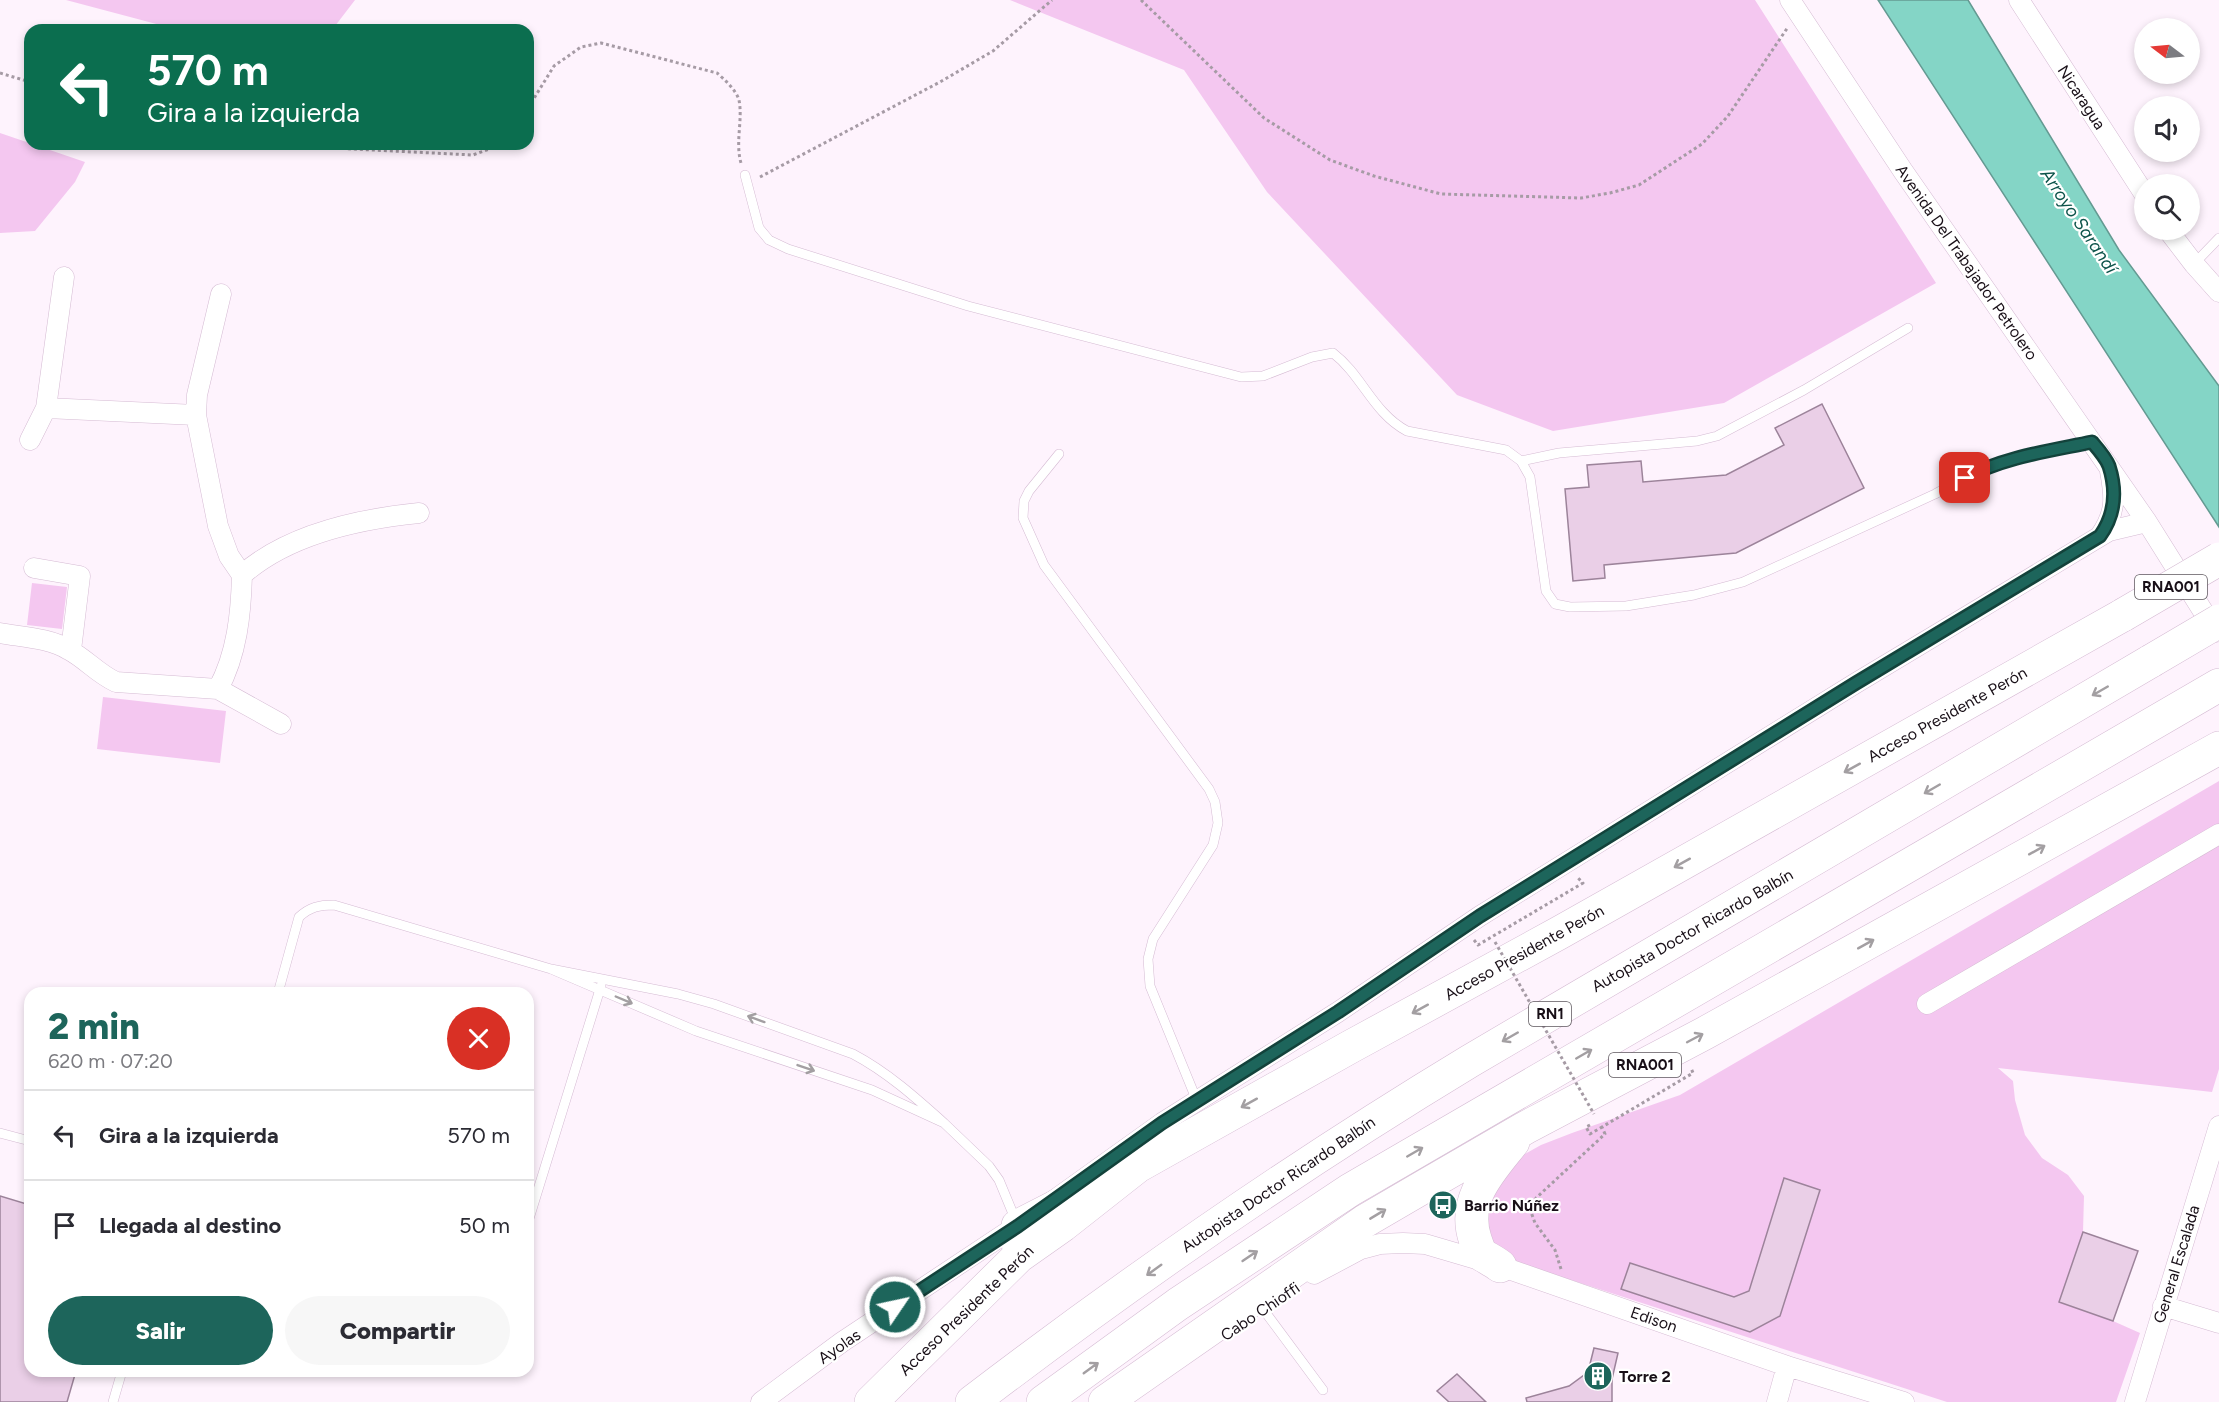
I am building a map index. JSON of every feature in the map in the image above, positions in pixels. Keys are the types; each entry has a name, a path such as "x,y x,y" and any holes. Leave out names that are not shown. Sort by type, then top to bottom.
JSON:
{"highway":[{"name":"Acceso Presidente Perón","path":"870,1402 1018,1241 1138,1166 1559,933 2219,559"},
{"name":"Autopista Doctor Ricardo Balbín","path":"972,1402 1202,1234 1374,1119 2219,621"},
{"path":"1043,1402 1178,1304 1350,1190 2219,684"},
{"name":"RNA001","path":"1105,1402 1365,1221 1525,1128 1705,1033 2211,753"},
{"path":"1500,1266 1482,1254 1473,1230 1472,1213 1475,1196 1482,1180 1525,1128"}],"street":[{"name":"Nicaragua","path":"2019,0 2134,178"},
{"name":"Avenida Del Trabajador Petrolero","path":"1795,7 1903,171 2108,464 2219,637"},
{"path":"2176,240 2194,264 2218,288"},
{"path":"30,440 46,408 64,277"},
{"path":"218,689 237,636 242,575 230,556 218,526 196,415 197,395 221,294"},
{"path":"46,408 196,415"},
{"path":"2100,536 2110,522 2114,506 2108,464"},
{"path":"242,575 277,549 288,545 375,517 418,513"},
{"name":"Ayolas","path":"761,1402 851,1336 1018,1241 1107,1162 1500,904 1856,683 2100,536 2125,526 2147,522"},
{"path":"34,568 80,576 71,650"},
{"path":"0,633 60,645 71,650 102,676 116,682 218,689 281,724"},
{"path":"1927,1004 2219,834"},
{"name":"General Escalada","path":"2135,1402 2163,1306 2218,1136"},
{"name":"Edison","path":"1403,1243 1425,1244 1500,1266 1787,1366 1904,1402"},
{"name":"Cabo Chioffi","path":"1126,1402 1309,1277 1354,1252 1380,1244 1403,1243"},
{"path":"2163,1306 2219,1323"},
{"path":"1777,1402 1787,1366"}],"lane":[{"path":"745,175 759,228 769,240 788,249 968,306 1241,376 1263,376 1312,357 1333,353 1344,362 1384,415 1393,423 1407,431 1506,450 1521,461 1530,477 1546,591 1555,604 1570,607 1626,606 1694,595 1743,582 1935,494 1980,470 2013,458 2092,442"},
{"path":"2194,264 2219,238"},
{"path":"1521,461 1559,453 1697,441 1717,436 1804,390 1908,328"},
{"path":"1059,454 1029,491 1024,501 1023,518 1044,565 1209,789 1215,802 1218,823 1213,845 1153,939 1148,959 1150,986 1197,1101"},
{"path":"280,987 299,918 306,910 318,905 334,905 550,969 678,994 714,1004 853,1054 873,1064 904,1087 989,1166 999,1180 1018,1241"},
{"path":"550,969 696,1030 872,1090 944,1123"},
{"path":"534,1203 604,979"},
{"path":"0,1133 24,1140"},
{"path":"1263,1309 1323,1390"},
{"path":"113,1402 120,1377"}],"path":[{"path":"534,99 555,66 581,47 601,44 717,73 728,82 739,99 738,153 745,175 760,177 940,82 993,51 1052,0"},
{"path":"1141,0 1264,118 1330,160 1374,176 1441,194 1581,198 1610,193 1639,184 1702,144 1728,116 1784,30 1795,7"},
{"path":"0,73 24,80"},
{"path":"362,150 473,155 483,150"},
{"path":"1495,942 1594,1114"},
{"path":"1592,1123 1586,1127 1590,1134 1694,1073 1689,1066"},
{"path":"1557,1285 1561,1272 1555,1250 1538,1229 1531,1212 1536,1198 1605,1134 1602,1127"}],"shaded area":[{"path":"66,0 355,0 337,24 156,24"},
{"path":"1010,0 1755,0 1936,283 1724,403 1553,431 1457,395 1267,192 1184,70"},
{"path":"0,133 24,141 24,150 50,150 85,162 75,182 35,231 0,233"},
{"path":"32,583 67,587 62,629 27,625"},
{"path":"103,697 226,711 220,763 97,749"},
{"path":"2219,781 2219,1069 2212,1092 1998,1068 2013,1081 2015,1100 2025,1135 2042,1158 2068,1175 2084,1196 2083,1232 2059,1302 2140,1333 2116,1402 1947,1402 1571,1280 1512,1264 1495,1251 1485,1225 1489,1193 1518,1158 1541,1145 1680,1095"}],"water":[{"name":"Arroyo Sarandí","path":"1878,0 1968,0 2119,250 2219,386 2219,527"}],"building":[{"path":"1822,404 1864,488 1736,553 1604,565 1605,578 1573,581 1565,489 1589,487 1587,465 1641,461 1643,482 1726,475 1784,445 1775,428"},
{"path":"1784,1178 1820,1190 1780,1316 1750,1332 1621,1289 1630,1263 1734,1297 1749,1291"},
{"path":"0,1196 24,1203 24,1377 74,1377 67,1402 0,1402"},
{"path":"2083,1232 2138,1251 2113,1321 2059,1302"},
{"name":"Torre 2","path":"1594,1348 1618,1353 1612,1379 1612,1402 1527,1402 1526,1398 1569,1386 1588,1372"},
{"path":"1457,1374 1486,1402 1449,1402 1437,1391"}],"place":[{"name":"Barrio Núñez","path":"1443,1205"},
{"name":"Torre 2","path":"1598,1376"}],"route":[{"path":"895,1307 1018,1226 1162,1123 1338,1012 1480,916 1856,683 2100,536 2110,522 2114,506 2108,464 2092,442 2013,458 1965,478"}]}
